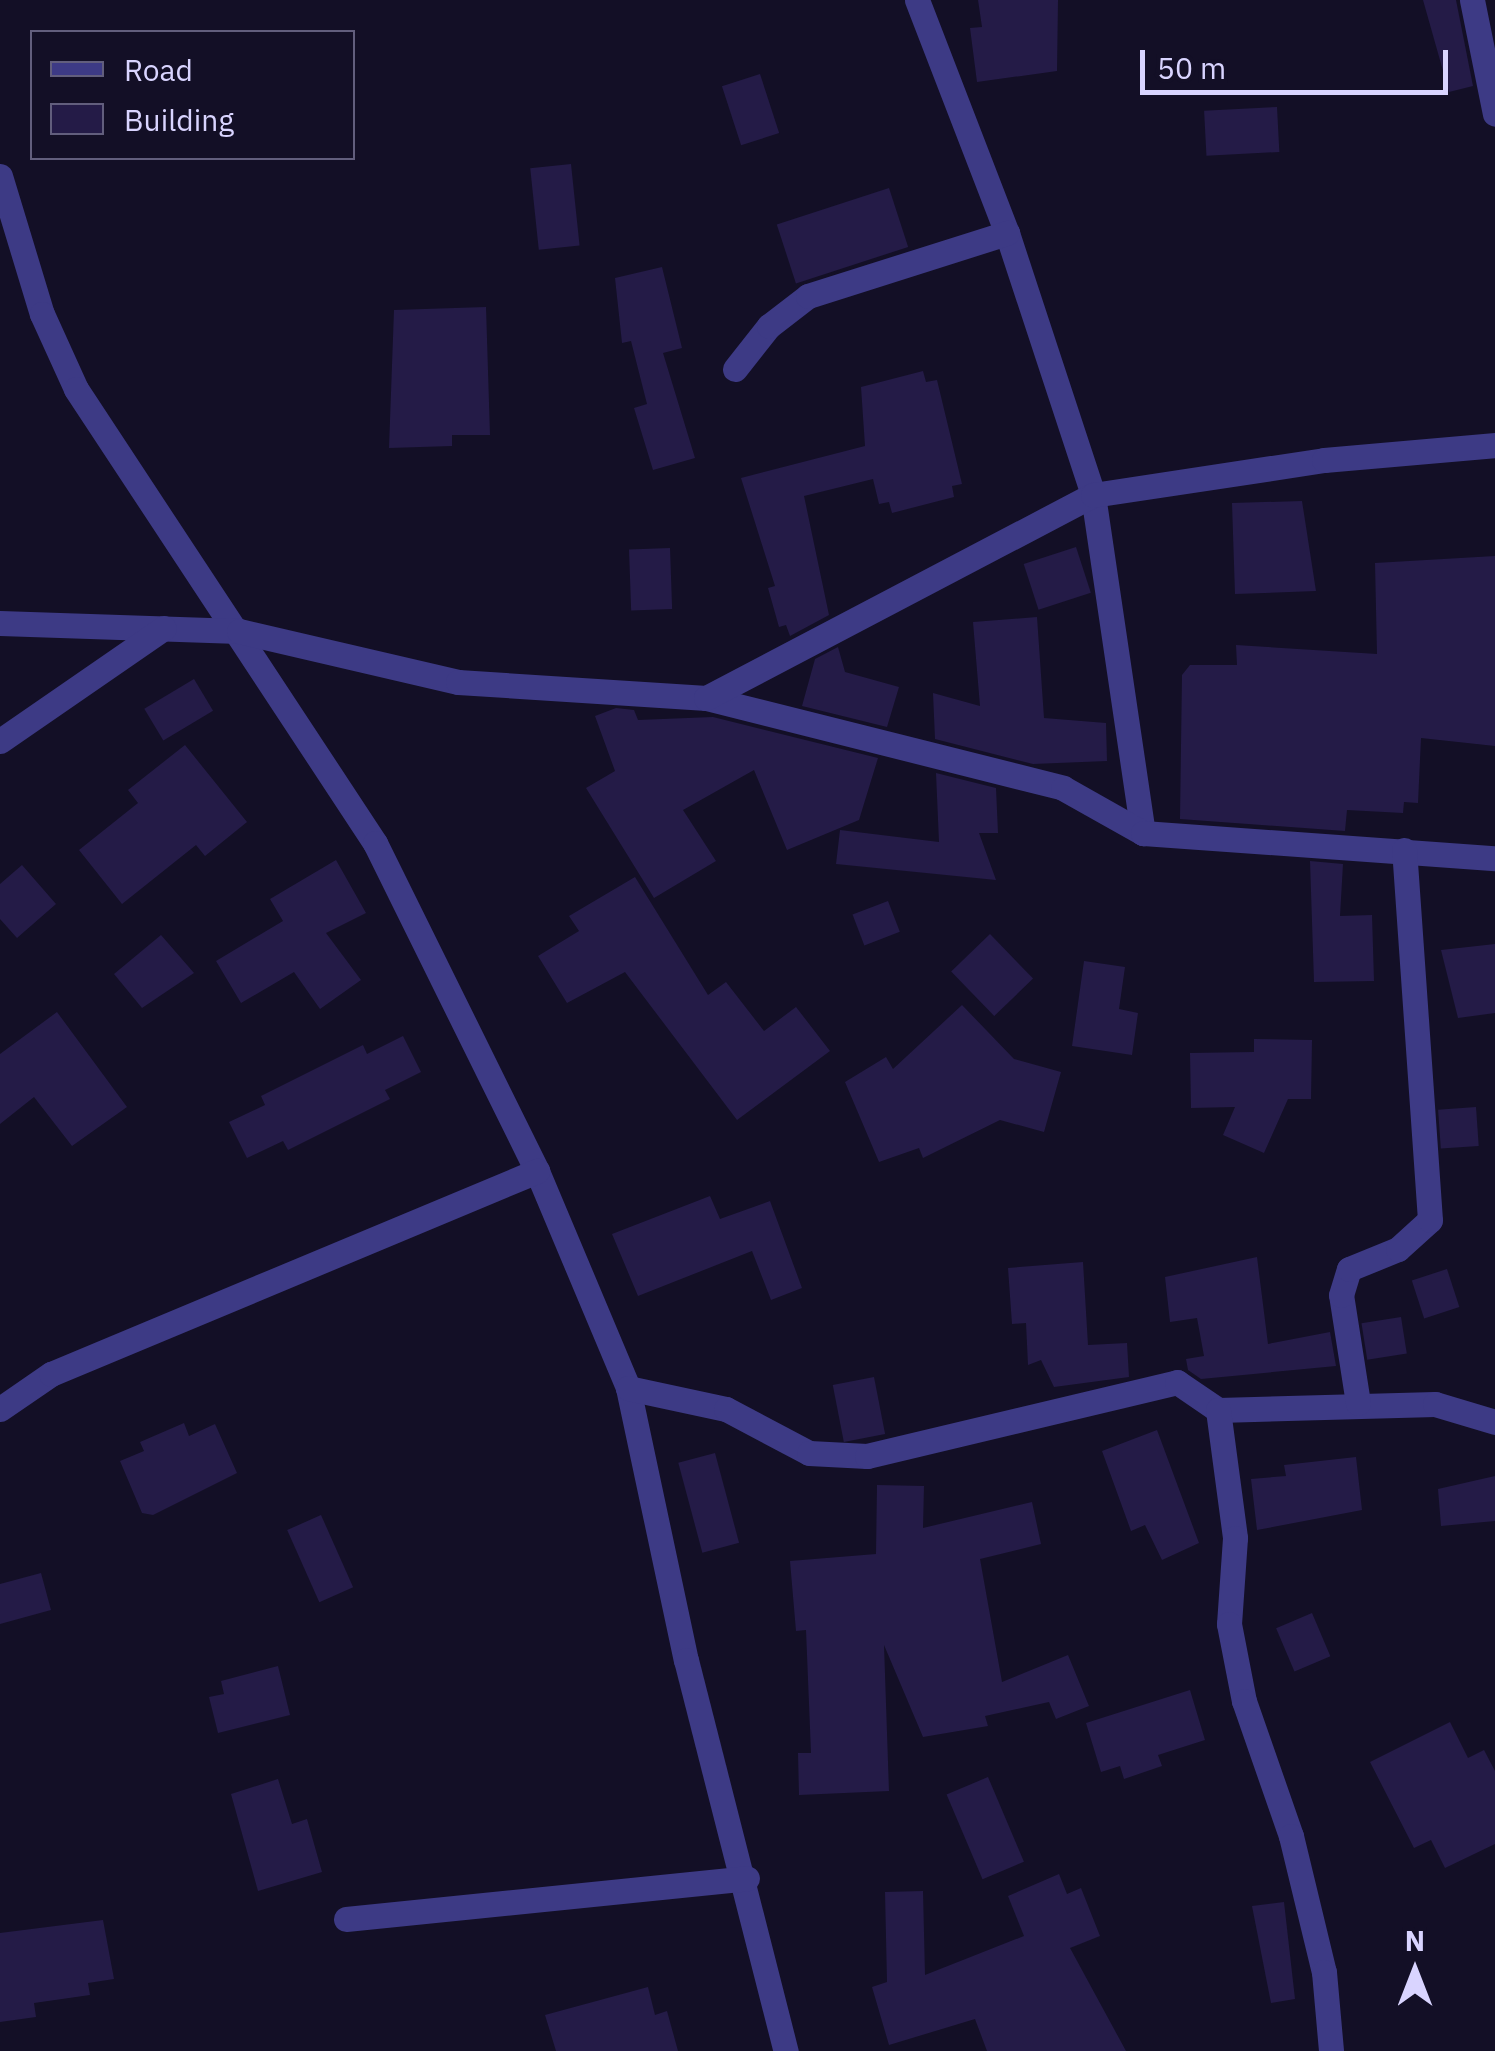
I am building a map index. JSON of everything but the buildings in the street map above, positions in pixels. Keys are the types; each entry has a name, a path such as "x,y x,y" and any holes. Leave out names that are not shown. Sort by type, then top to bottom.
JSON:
{"street":[{"path":"917,0 1007,233 1093,495 1143,833"},
{"path":"1472,0 1495,114"},
{"path":"0,176 42,314 76,389 239,630 375,844 538,1170 628,1388 686,1660 747,1878 786,2051"},
{"path":"735,369 768,326 808,296 1007,233"},
{"path":"706,698 1093,495 1324,460 1495,445"},
{"path":"0,623 239,630 458,682 706,698 1063,788 1143,833 1495,858"},
{"path":"0,740 164,628"},
{"path":"1358,1403 1341,1295 1349,1268 1398,1250 1430,1220 1404,850"},
{"path":"0,1410 52,1374 538,1170"},
{"path":"628,1388 726,1408 809,1453 868,1456 1177,1382 1218,1410 1358,1403 1434,1404 1495,1422"},
{"path":"1218,1410 1235,1538 1230,1624 1244,1701 1291,1836 1324,1972 1331,2051"},
{"path":"346,1919 747,1878"}]}
